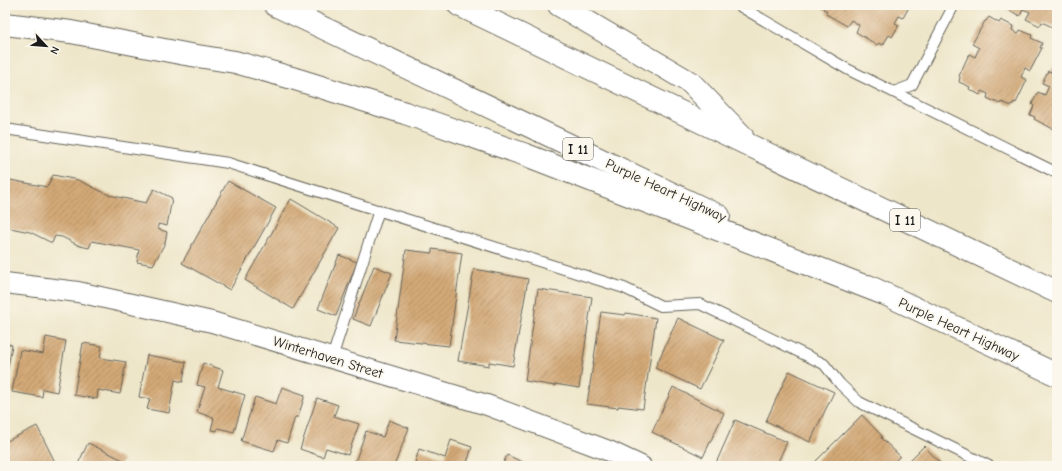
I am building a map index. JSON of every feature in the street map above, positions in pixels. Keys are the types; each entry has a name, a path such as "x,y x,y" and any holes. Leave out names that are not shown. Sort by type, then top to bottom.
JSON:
{"highway":[{"name":"Purple Heart Highway","path":"275,5 882,293 1057,374"},
{"name":"I 11","path":"459,5 1057,292"},
{"path":"559,5 691,83 753,147"},
{"path":"5,24 72,32 235,62 292,78 406,113 512,150 882,293"}],"street":[{"name":"Winterhaven Street","path":"5,283 78,292 212,322 487,405 606,458 641,466"}],"lane":[{"path":"738,5 847,69 1057,173"},
{"path":"894,92 912,85 954,5"},
{"path":"5,130 228,163 624,288 661,306 700,304 824,364 840,384 859,402 990,466"},
{"path":"332,358 379,210"}],"building":[{"path":"825,5 907,5 909,7 903,18 899,16 895,23 899,25 892,37 889,35 883,45 879,43 877,45 856,32 859,25 851,20 847,26 826,14 827,11 823,9"},
{"path":"1006,5 1057,5 1056,27 1052,27 1042,22 1040,26 1026,19 1030,12 1023,9 1020,16 1005,8"},
{"path":"989,17 999,23 1001,20 1013,26 1012,30 1018,34 1020,30 1032,35 1031,38 1042,43 1040,48 1042,48 1030,71 1025,68 1021,77 1027,80 1016,103 1014,102 1012,106 1001,102 1000,104 987,98 988,94 982,91 980,95 969,89 970,87 959,82 959,76 969,54 975,57 979,48 972,44 985,21"},
{"path":"1056,61 1057,131 1034,119 1035,117 1030,115 1034,106 1032,104 1038,92 1045,95 1049,86 1042,83 1048,71 1051,72"},
{"path":"53,175 78,180 109,195 146,203 154,189 172,198 167,226 158,224 158,229 167,232 165,243 153,265 137,262 139,250 92,241 89,248 80,246 62,237 55,236 52,243 30,232 5,227 5,179 47,187"},
{"path":"228,181 276,208 230,290 182,263"},
{"path":"291,199 339,228 293,309 245,280"},
{"path":"432,249 462,253 449,346 394,340 406,250 432,253"},
{"path":"339,255 357,262 336,316 318,309"},
{"path":"374,266 392,273 371,326 353,319"},
{"path":"474,269 528,279 513,366 489,362 489,366 458,361"},
{"path":"538,289 592,297 579,388 525,381"},
{"path":"601,312 625,315 626,313 656,318 643,409 618,406 618,408 587,404"},
{"path":"678,318 724,340 700,389 655,368"},
{"path":"46,337 66,341 57,392 43,389 42,397 12,392 20,350 43,354"},
{"path":"5,343 12,345 6,379 5,379"},
{"path":"83,343 102,346 100,358 126,362 120,394 98,390 97,399 74,395"},
{"path":"147,355 186,362 183,382 175,380 169,413 147,409 150,399 139,397"},
{"path":"203,363 223,370 218,387 245,395 234,432 218,428 217,431 211,430 214,418 197,412 205,387 197,385"},
{"path":"789,371 834,392 810,442 766,421"},
{"path":"282,387 305,395 298,417 295,417 287,443 278,440 274,451 241,441 255,397 276,404"},
{"path":"673,387 724,413 703,457 652,432"},
{"path":"317,398 338,405 334,416 359,424 348,455 326,448 323,457 300,449"},
{"path":"862,415 882,436 881,438 900,456 890,466 811,466"},
{"path":"389,420 409,428 394,466 354,465 366,431 383,437"},
{"path":"735,420 787,442 776,466 722,466 716,463"},
{"path":"37,426 57,466 8,466 5,459 5,442"},
{"path":"451,440 472,447 466,466 414,466 419,449 445,458"},
{"path":"88,443 123,460 120,466 77,466"},
{"path":"924,446 943,466 904,466"},
{"path":"507,455 531,466 502,466"}]}
